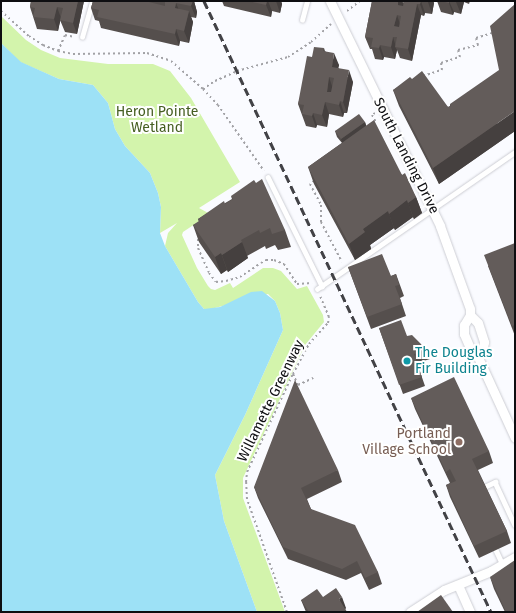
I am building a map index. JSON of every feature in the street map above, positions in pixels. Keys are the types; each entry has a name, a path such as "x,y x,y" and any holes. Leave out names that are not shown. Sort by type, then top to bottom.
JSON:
{"street":[{"name":"South Landing Drive","path":"330,1 440,226 470,309 470,316 466,320 464,331 470,348 477,355 515,438"},
{"name":"South Landing Drive","path":"470,316 478,323 484,342 483,347 477,355"},
{"path":"410,612 444,590 503,565 515,557"},
{"path":"458,585 470,612"}],"lane":[{"path":"82,38 92,1"},
{"path":"302,20 307,1"},
{"path":"268,177 320,288 345,269 515,152"},
{"path":"473,492 495,482 515,525"},
{"path":"496,550 503,565"}],"path":[{"path":"345,12 360,1"},
{"path":"1,11 29,36 42,45 58,51 73,54 138,52 158,55 171,61 203,89 226,116 268,177"},
{"path":"203,89 215,81 237,71 288,57 311,42 330,24"},
{"path":"424,82 422,76 442,70 440,63 460,57 458,50 478,44 476,38 497,32"},
{"path":"58,51 64,35 82,38"},
{"path":"377,124 372,115 382,109"},
{"path":"316,179 310,184 321,205 321,222 345,269"},
{"path":"202,229 197,238 198,248 208,273 216,282 240,277 266,260 274,260 284,264 297,284 311,282 320,288"},
{"name":"Willamette Greenway","path":"287,612 247,499 245,486 247,472 293,374 311,340 328,323 328,316 320,288"},
{"path":"293,374 298,385 313,378"}],"green space":[{"name":"Heron Pointe Wetland","path":"1,16 26,40 41,50 60,58 108,64 153,64 170,71 191,98 240,182 199,208 210,214 183,232 182,235 197,268 208,286 215,290 230,283 233,288 263,268 273,268 281,271 297,289 307,286 323,315 324,322 305,345 243,478 243,498 285,612 257,612 224,521 215,475 245,415 283,330 280,313 275,301 268,294 211,309 204,309 198,302 165,246 168,233 177,223 160,233 161,207 158,193 150,173 125,146 115,129 108,103 93,85 59,79 20,62 1,43"}],"water":[{"path":"1,43 21,62 59,79 93,85 108,103 115,129 125,146 150,173 158,193 161,207 160,233 165,246 198,302 204,309 220,307 251,292 262,291 275,301 280,313 283,330 245,415 215,475 224,521 257,612 1,612"}],"building":[{"path":"31,1 78,1 73,23 60,20 63,8 57,7 54,19 33,17 35,8 30,7"},
{"path":"93,1 149,1 165,6 165,1 193,1 191,6 176,3 175,8 189,11 184,31 176,29 175,34 97,17 99,10 91,8"},
{"path":"248,1 267,1 266,5"},
{"path":"372,1 398,1 398,5 403,6 404,1 421,1 420,4 417,4 408,49 395,47 397,37 393,37 391,47 380,45 379,48 371,47 373,38 365,37","holes":["397,15 401,16 399,27 394,26"]},
{"path":"515,4 515,111 433,168 393,90 410,77 412,79 422,71 448,107 451,106 450,104 499,70 490,26"},
{"path":"314,47 324,48 323,51 334,53 332,67 349,70 343,102 340,101 339,105 325,102 322,115 313,113 312,116 302,114 304,105 298,104 307,56 312,57","holes":["329,77 334,78 331,92 327,92"]},
{"path":"359,114 365,122 341,139 335,131"},
{"path":"374,120 402,175 405,173 416,197 408,203 407,200 389,214 388,211 363,229 365,232 349,244 308,167"},
{"path":"262,179 285,230 272,234 270,228 260,233 259,230 241,240 242,242 222,255 221,253 215,257 193,225 199,221 198,219 224,201 225,204 233,199 231,196 254,180 256,183"},
{"path":"515,243 515,325 512,326 484,255"},
{"path":"382,254 391,276 396,274 399,285 395,286 402,304 367,317 348,267"},
{"name":"The Douglas Fir Building","path":"401,320 407,336 412,335 427,350 414,354 422,377 399,385 379,328"},
{"path":"454,377 489,451 472,459 507,531 474,546 446,485 456,481 450,469 446,472 411,398"},
{"path":"295,380 338,470 301,488 311,509 355,525 378,572 365,578 357,561 342,569 283,547 254,487"},
{"path":"515,560 515,612 506,612 490,577"},
{"path":"336,588 342,597 339,599 347,612 309,612 301,600 317,589 323,597"},
{"path":"441,595 453,612 417,612"}],"railway":[{"path":"204,1 491,612"}],"place":[{"name":"The Douglas Fir Building","path":"407,361"},
{"name":"Portland Village School","path":"459,442"}]}
